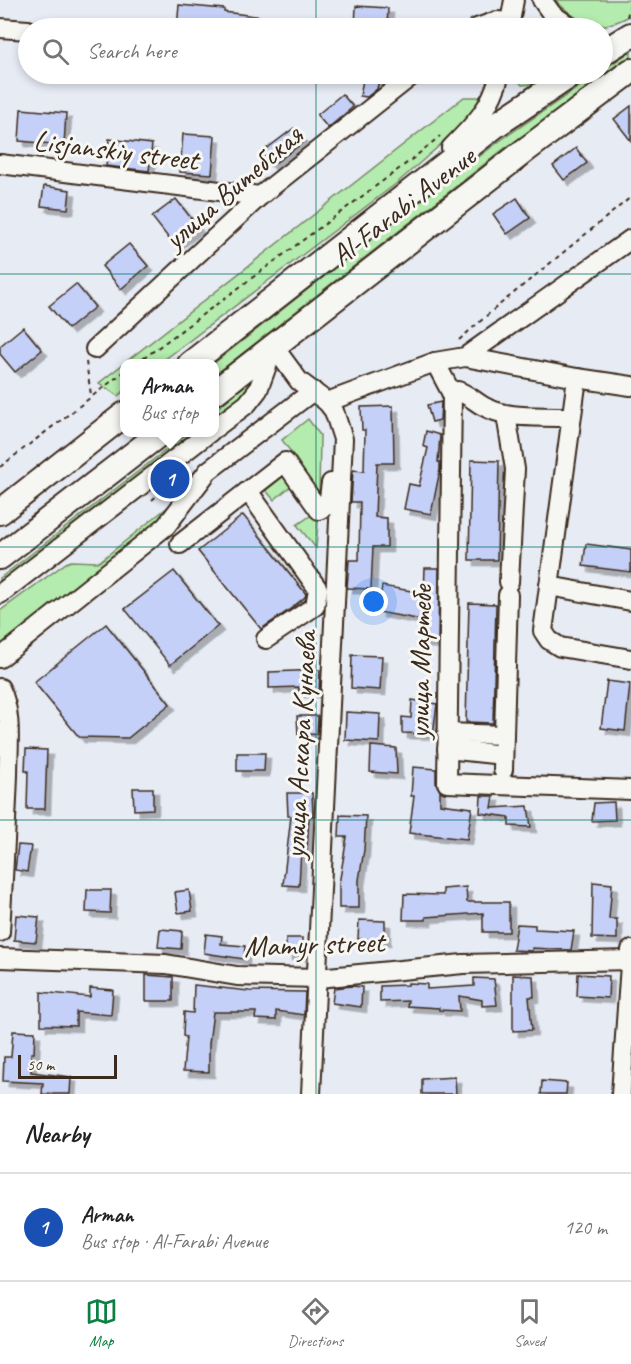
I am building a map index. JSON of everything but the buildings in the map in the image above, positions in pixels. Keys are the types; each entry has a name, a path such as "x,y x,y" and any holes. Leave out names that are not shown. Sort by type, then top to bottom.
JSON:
{"main road":[{"path":"613,44 630,28"},
{"name":"Al-Farabi Avenue","path":"219,389 631,71"},
{"name":"Al-Farabi Avenue","path":"195,359 496,125 557,84"},
{"path":"0,512 120,418"},
{"path":"0,557 156,437"},
{"path":"0,496 38,481"}],"street":[{"path":"511,18 514,0"},
{"path":"542,0 558,18"},
{"path":"0,28 18,29"},
{"path":"613,34 630,28"},
{"name":"улица Витебская","path":"95,349 260,196 400,84"},
{"path":"402,198 479,120 491,103 497,84"},
{"name":"Lisjanskiy street","path":"0,165 260,196"},
{"path":"0,658 166,526 208,471 320,396 435,362 462,348 631,240"},
{"path":"219,425 247,404 258,390 274,347"},
{"name":"улица Аскара Кунаева","path":"274,347 299,381 320,396 334,411 343,439 311,1094"},
{"path":"462,348 577,378 631,386"},
{"name":"улица Мартебе","path":"435,362 452,394 447,783 631,790"},
{"path":"577,378 543,631 549,640 560,647 631,659"},
{"path":"452,394 458,392 468,394 483,406 507,415 560,417"},
{"path":"447,741 503,762 515,469 507,415"},
{"path":"180,544 285,462 319,510 328,505 339,425"},
{"path":"0,594 204,437"},
{"path":"248,491 318,589 315,606 266,639"},
{"path":"549,586 631,601"},
{"path":"0,933 9,728 1,691"},
{"path":"447,741 504,735"},
{"path":"621,1094 631,950"},
{"name":"Mamyr street","path":"0,958 166,964 237,976 318,978 463,964 631,960"}],"path":[{"path":"630,28 631,0"},
{"path":"141,359 411,160 445,131"},
{"path":"462,348 493,310 631,197"},
{"path":"91,397 86,357 95,349"},
{"path":"0,467 120,375"}],"green space":[{"path":"555,0 631,0 631,15 613,23 613,18 577,18"},
{"path":"631,51 631,62 613,74 613,63"},
{"path":"583,84 599,84 505,148 219,372 219,359 501,140"},
{"path":"464,97 485,97 464,124 397,183 165,359 130,359"},
{"path":"120,367 120,394 118,396 99,383"},
{"path":"253,379 242,399 219,417 219,407"},
{"path":"308,419 320,435 319,496 282,440"},
{"path":"183,437 194,437 0,585 0,578"},
{"path":"285,462 298,480 274,500 259,482"},
{"path":"169,506 172,510 0,650 0,611 66,563 71,561 99,562"},
{"path":"319,510 316,548 297,525"}],"place":[{"name":"Arman","path":"170,479"}]}
